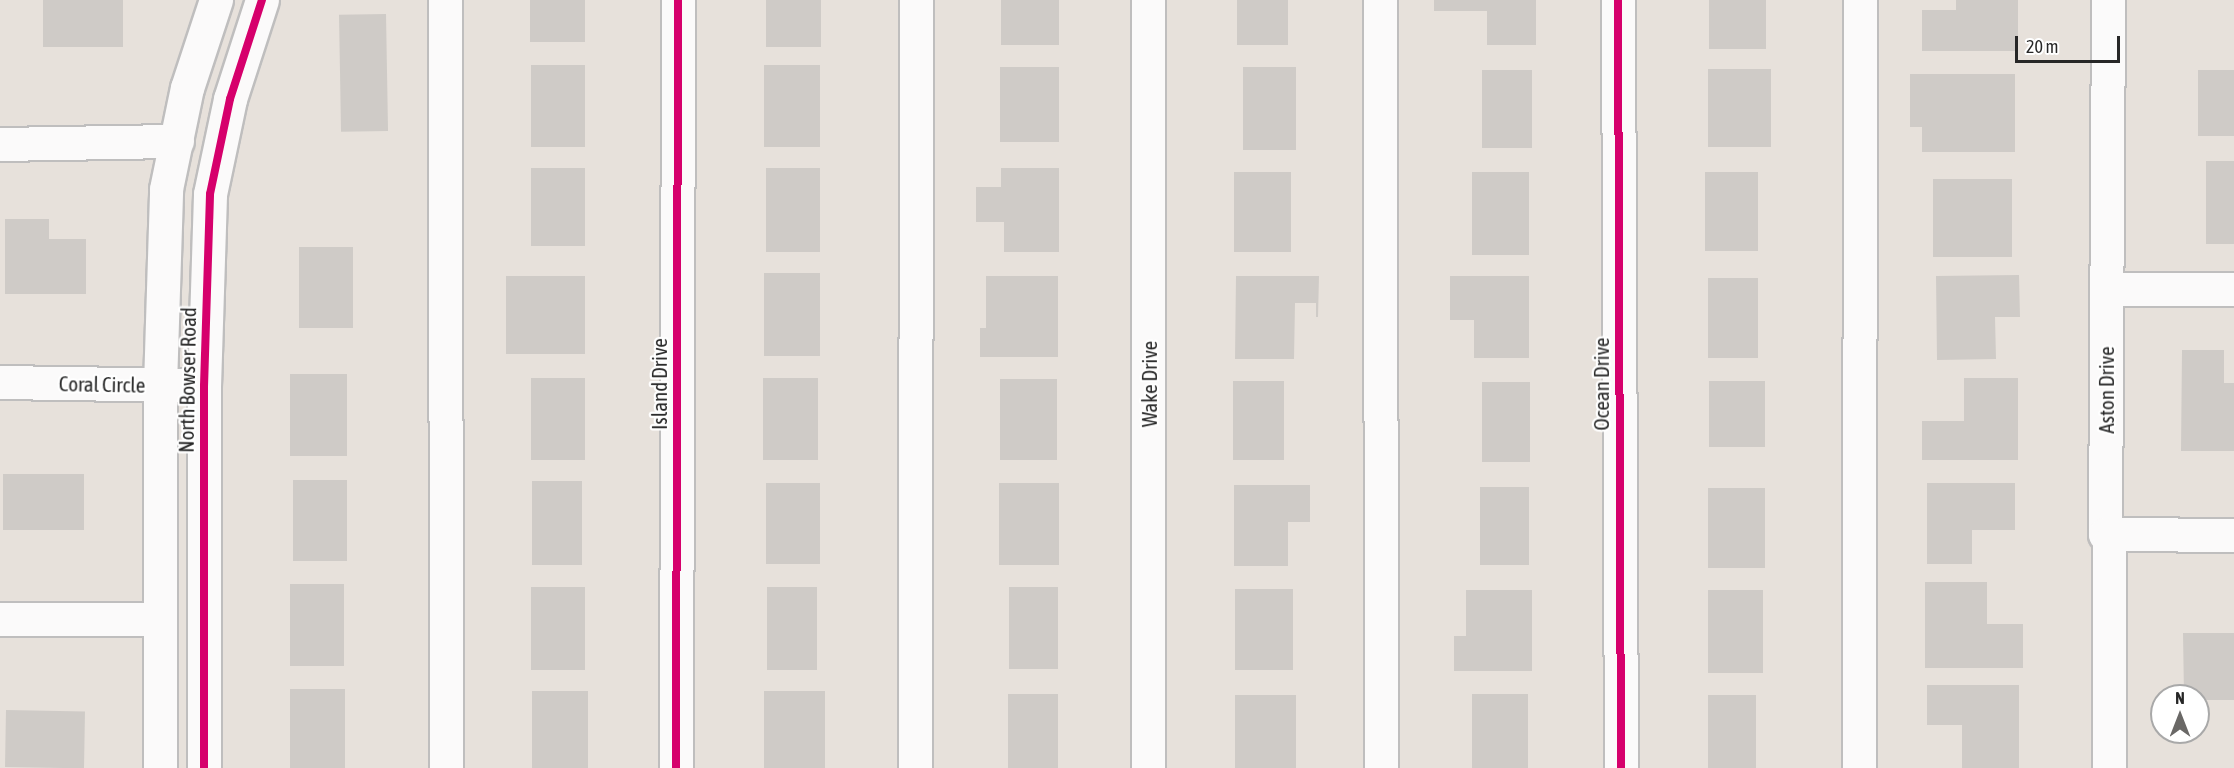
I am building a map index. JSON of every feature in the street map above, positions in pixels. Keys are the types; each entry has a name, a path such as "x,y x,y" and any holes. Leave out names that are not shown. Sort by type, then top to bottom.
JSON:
{"street":[{"name":"North Bowser Road","path":"160,768 160,385 166,189 187,88 216,0"},
{"name":"North Bowser Road","path":"204,768 204,386 210,194 230,99 262,0"},
{"path":"445,0 446,768"},
{"name":"Island Drive","path":"676,768 678,0"},
{"path":"915,768 916,0"},
{"name":"Wake Drive","path":"1148,0 1148,768"},
{"path":"1380,0 1381,768"},
{"name":"Ocean Drive","path":"1618,0 1621,768"},
{"path":"1859,768 1860,0"},
{"name":"Aston Drive","path":"2108,0 2105,534 2116,535"},
{"path":"0,144 177,141"},
{"path":"2107,289 2234,289"},
{"name":"Coral Circle","path":"0,381 204,386"},
{"path":"2109,768 2109,544 2116,535 2234,535"},
{"path":"0,619 160,619"}],"building":[{"path":"43,0 123,0 123,47 43,47"},
{"path":"530,0 585,0 585,42 530,42"},
{"path":"766,0 821,0 821,47 766,47"},
{"path":"1001,0 1059,0 1059,45 1001,45"},
{"path":"1237,0 1288,0 1288,45 1237,45"},
{"path":"1434,0 1536,0 1536,45 1487,45 1487,11 1434,11"},
{"path":"1709,0 1766,0 1766,49 1709,49"},
{"path":"1956,0 2018,0 2018,51 1922,51 1922,10 1956,10"},
{"path":"386,14 388,131 341,132 339,15"},
{"path":"531,65 585,65 585,147 531,147"},
{"path":"764,65 820,65 820,147 764,147"},
{"path":"1000,67 1059,67 1059,142 1000,142"},
{"path":"1243,67 1296,67 1296,150 1243,150"},
{"path":"1708,69 1771,69 1771,147 1708,147"},
{"path":"1482,70 1532,70 1532,148 1482,148"},
{"path":"2198,70 2234,70 2234,136 2198,136"},
{"path":"1910,74 2015,74 2015,152 1922,152 1922,127 1910,127"},
{"path":"2206,161 2234,161 2234,244 2206,244"},
{"path":"531,168 585,168 585,246 531,246"},
{"path":"766,168 820,168 820,252 766,252"},
{"path":"1001,168 1059,168 1059,252 1004,252 1004,222 976,222 976,187 1001,187"},
{"path":"1234,172 1291,172 1291,252 1234,252"},
{"path":"1472,172 1529,172 1529,255 1472,255"},
{"path":"1705,172 1758,172 1758,251 1705,251"},
{"path":"1933,179 2012,179 2012,257 1933,257"},
{"path":"5,219 49,219 49,239 86,239 86,294 5,294"},
{"path":"299,247 353,247 353,328 299,328"},
{"path":"764,273 820,273 820,356 764,356"},
{"path":"2019,275 2020,317 1995,317 1996,359 1937,360 1936,276"},
{"path":"506,276 585,276 585,354 506,354"},
{"path":"986,276 1058,276 1058,357 980,357 980,328 986,328"},
{"path":"1236,276 1319,276 1318,317 1316,317 1316,303 1295,303 1294,359 1235,359"},
{"path":"1450,276 1529,276 1529,358 1474,358 1474,320 1450,320"},
{"path":"1708,278 1758,278 1758,358 1708,358"},
{"path":"2182,350 2224,350 2224,383 2234,383 2234,451 2181,451"},
{"path":"290,374 347,374 347,456 290,456"},
{"path":"531,378 585,378 585,460 531,460"},
{"path":"763,378 818,378 818,460 763,460"},
{"path":"1964,378 2018,378 2018,460 1922,460 1922,421 1964,421"},
{"path":"1000,379 1057,379 1057,460 1000,460"},
{"path":"1233,381 1284,381 1284,460 1233,460"},
{"path":"1709,381 1765,381 1765,447 1709,447"},
{"path":"1482,382 1530,382 1530,462 1482,462"},
{"path":"3,474 84,474 84,530 3,530"},
{"path":"293,480 347,480 347,561 293,561"},
{"path":"532,481 582,481 582,565 532,565"},
{"path":"766,483 820,483 820,564 766,564"},
{"path":"999,483 1059,483 1059,565 999,565"},
{"path":"1927,483 2015,483 2015,530 1972,530 1972,564 1927,564"},
{"path":"1234,485 1310,485 1310,522 1288,522 1288,566 1234,566"},
{"path":"1480,487 1529,487 1529,565 1480,565"},
{"path":"1708,488 1765,488 1765,568 1708,568"},
{"path":"1925,582 1987,582 1987,624 2023,624 2023,668 1925,668"},
{"path":"290,584 344,584 344,666 290,666"},
{"path":"531,587 585,587 585,670 531,670"},
{"path":"767,587 817,587 817,670 767,670"},
{"path":"1009,587 1058,587 1058,669 1009,669"},
{"path":"1235,589 1293,589 1293,670 1235,670"},
{"path":"1466,590 1532,590 1532,671 1454,671 1454,636 1466,636"},
{"path":"1708,590 1763,590 1763,673 1708,673"},
{"path":"2183,633 2234,633 2234,700 2210,700 2210,684 2184,684"},
{"path":"1927,685 2019,685 2019,768 1962,768 1962,725 1927,725"},
{"path":"290,689 345,689 345,768 290,768"},
{"path":"532,691 588,691 588,768 532,768"},
{"path":"764,691 825,691 825,768 764,768"},
{"path":"1008,694 1058,694 1058,768 1008,768"},
{"path":"1472,694 1528,694 1528,768 1472,768"},
{"path":"1235,695 1296,695 1296,768 1235,768"},
{"path":"1708,695 1756,695 1756,768 1708,768"},
{"path":"6,710 85,711 84,768 5,767"}],"cycle path":[{"path":"204,768 204,386 210,194 230,99 262,0"},
{"path":"676,768 678,0"},
{"path":"1618,0 1621,768"}]}
